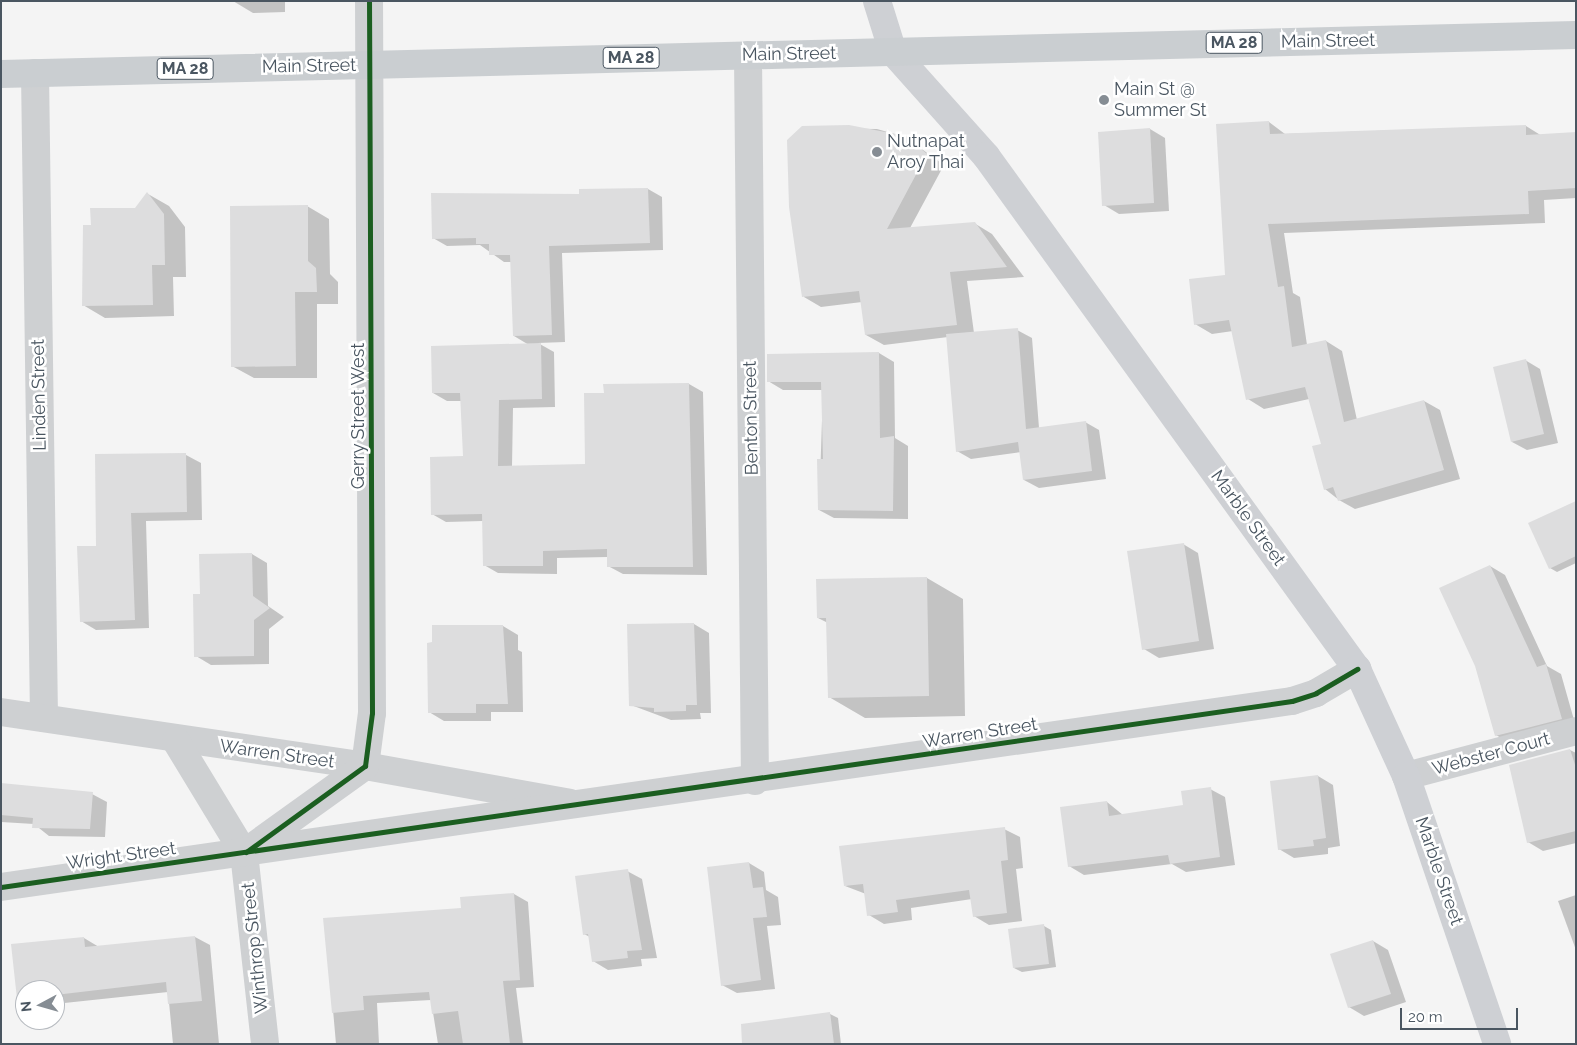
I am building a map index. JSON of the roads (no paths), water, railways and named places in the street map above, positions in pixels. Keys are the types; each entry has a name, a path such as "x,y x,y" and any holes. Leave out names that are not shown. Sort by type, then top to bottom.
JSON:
{"main road":[{"path":"877,1 893,52"},
{"name":"Main Street","path":"1,74 1576,35"},
{"name":"Marble Street","path":"893,52 986,156 1357,669 1406,776 1497,1044"}],"street":[{"name":"Gerry Street West","path":"366,766 372,713 369,1"},
{"name":"Benton Street","path":"748,56 754,782"},
{"name":"Linden Street","path":"35,73 44,718"},
{"name":"Warren Street","path":"244,853 754,782 1292,701 1316,693 1357,669"},
{"name":"Warren Street","path":"1,712 176,741 366,766 582,805"},
{"name":"Webster Court","path":"1406,776 1576,731"},
{"name":"Winthrop Street","path":"176,741 244,853 265,1044"},
{"path":"244,853 366,766"},
{"name":"Wright Street","path":"1,887 244,853"}],"place":[{"name":"Main St @ Summer St","path":"1104,100"},
{"name":"Nutnapat Aroy Thai","path":"877,152"}]}
